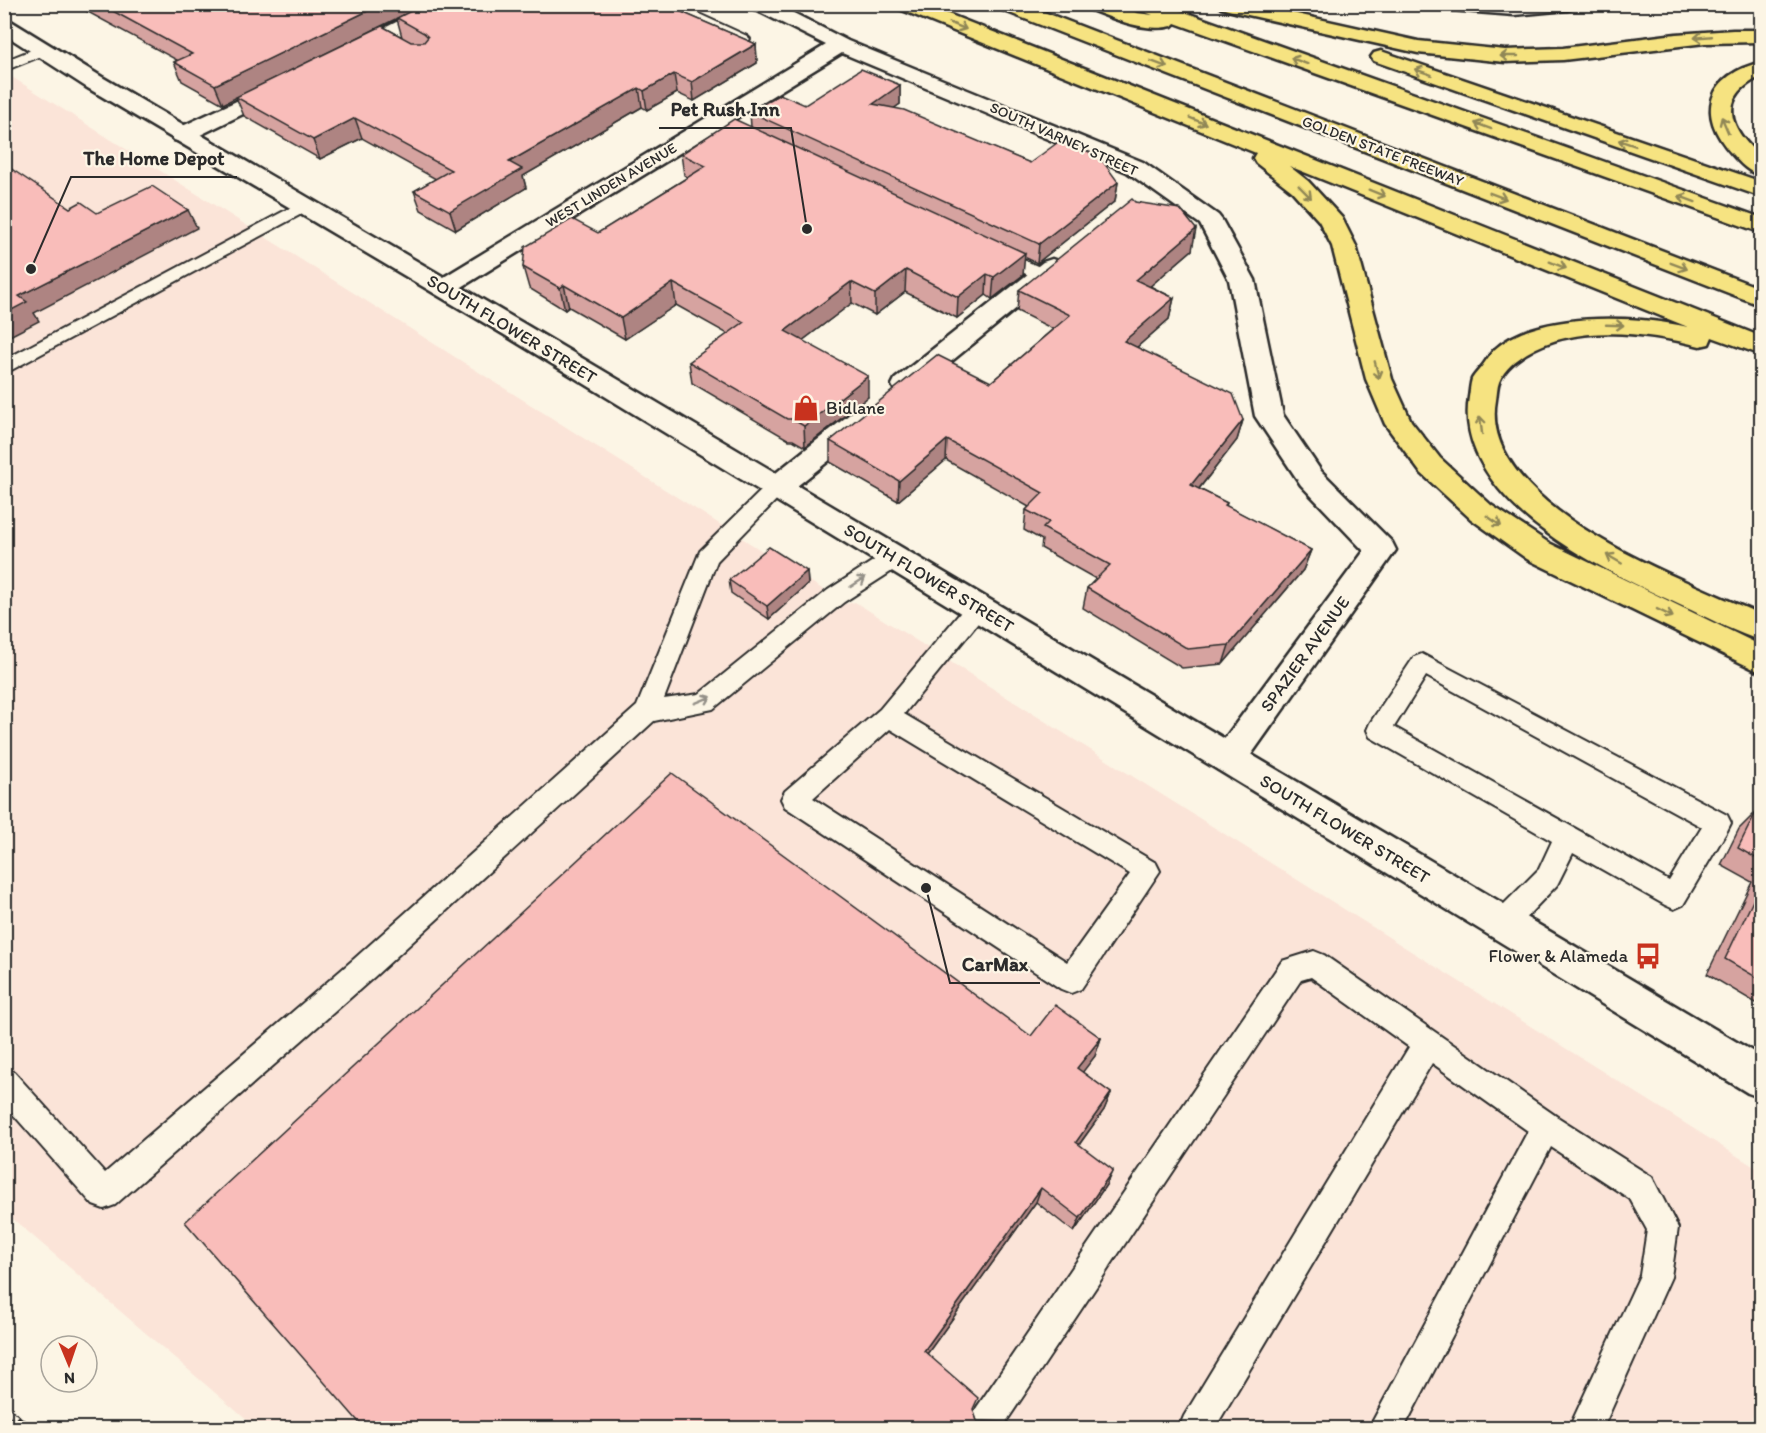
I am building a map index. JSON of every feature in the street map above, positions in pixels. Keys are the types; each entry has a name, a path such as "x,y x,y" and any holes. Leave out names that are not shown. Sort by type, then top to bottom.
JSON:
{"highway":[{"path":"904,4 1761,347"},
{"name":"GOLDEN STATE FREEWAY","path":"1004,4 1761,298"},
{"path":"1050,4 1081,16 1105,43"},
{"path":"1093,4 1134,19 1199,26"},
{"path":"1142,4 1761,226"},
{"path":"1228,4 1761,190"},
{"path":"1253,12 1397,45 1459,54 1506,57 1539,56 1708,36 1761,36"},
{"path":"1761,68 1738,79 1723,93 1719,107 1722,123 1732,141 1761,169"},
{"path":"1226,132 1300,186 1330,218 1344,246 1379,379 1399,424 1430,465 1481,512 1538,551 1761,660"},
{"path":"1761,358 1689,334 1618,325 1576,328 1546,334 1513,349 1494,365 1479,394 1480,431 1496,465 1528,502 1559,526 1619,562 1761,629"}],"street":[{"name":"SOUTH VARNEY STREET","path":"759,4 841,45 1135,167 1148,190 1209,220 1242,280 1269,416 1311,478 1381,550"},
{"path":"1450,4 1514,9 1567,4"},
{"path":"334,61 445,5"},
{"name":"SOUTH FLOWER STREET","path":"4,25 182,135 978,607 1761,1079"},
{"name":"WEST LINDEN AVENUE","path":"443,288 841,45"},
{"path":"182,135 302,76"},
{"path":"777,487 1069,254"},
{"name":"SPAZIER AVENUE","path":"1229,759 1381,550"}],"lane":[{"path":"678,4 679,10 754,45"},
{"path":"386,35 405,46"},
{"path":"4,67 44,50"},
{"path":"715,122 736,132"},
{"path":"4,368 303,206"},
{"path":"979,245 1043,275"},
{"path":"4,1082 104,1194 364,968 646,712 708,556 777,487"},
{"path":"646,712 705,702 836,596 895,558"},
{"path":"888,716 1147,871 1071,980 794,799 888,716 978,607"},
{"path":"1422,663 1718,823 1674,897 1567,837 1380,730 1422,663"},
{"path":"1503,923 1548,877 1567,837"},
{"path":"989,1419 1292,970 1314,964 1546,1126 1641,1188 1663,1228 1655,1277 1586,1428"},
{"path":"1196,1428 1428,1044"},
{"path":"1386,1428 1546,1126"}],"shaded area":[{"path":"4,72 846,604 855,602 1761,1171 1761,1396 1748,1428 256,1428 5,1212"}],"building":[{"path":"100,4 382,4 215,85 174,62 192,54"},
{"path":"425,4 663,4 756,44 692,82 674,74 644,91 639,88 509,162 522,169 450,211 414,191 451,170 355,118 313,140 236,97 382,26 411,42 424,42 428,37 424,33 397,18"},
{"path":"861,69 900,85 873,104 904,110 1030,163 1061,140 1099,156 1118,182 1039,244 750,112 780,94 805,105"},
{"path":"734,119 1025,253 994,277 987,274 958,297 906,270 875,294 851,282 785,331 868,376 804,426 792,419 787,419 689,362 744,322 673,283 621,318 564,285 560,288 523,267 525,247 572,219 598,233 706,166 681,154"},
{"path":"4,164 70,208 81,202 97,213 152,186 188,210 19,296 27,302 4,314"},
{"path":"1132,199 1135,202 1180,209 1196,229 1136,280 1174,298 1124,341 1233,394 1243,420 1191,485 1311,550 1229,645 1188,649 1087,588 1110,565 1043,528 1049,522 1026,510 1043,493 947,440 899,481 830,441 937,355 991,382 1070,315 1019,290"},
{"path":"769,547 807,571 767,606 729,580"},
{"path":"672,773 1031,1036 1055,1005 1101,1038 1077,1068 1111,1093 1076,1142 1113,1170 1080,1218 1041,1188 924,1351 978,1398 973,1409 977,1421 1006,1422 1013,1428 364,1428 185,1222"},
{"path":"1756,812 1761,815 1761,861 1738,848"},
{"path":"1761,884 1761,980 1725,959"}],"railway":[{"path":"4,1407 28,1428"}],"place":[{"name":"Pet Rush Inn","path":"807,229"},
{"name":"The Home Depot","path":"31,269"},
{"name":"Bidlane","path":"806,408"},
{"name":"CarMax","path":"926,888"},
{"name":"Flower & Alameda","path":"1648,956"}]}
